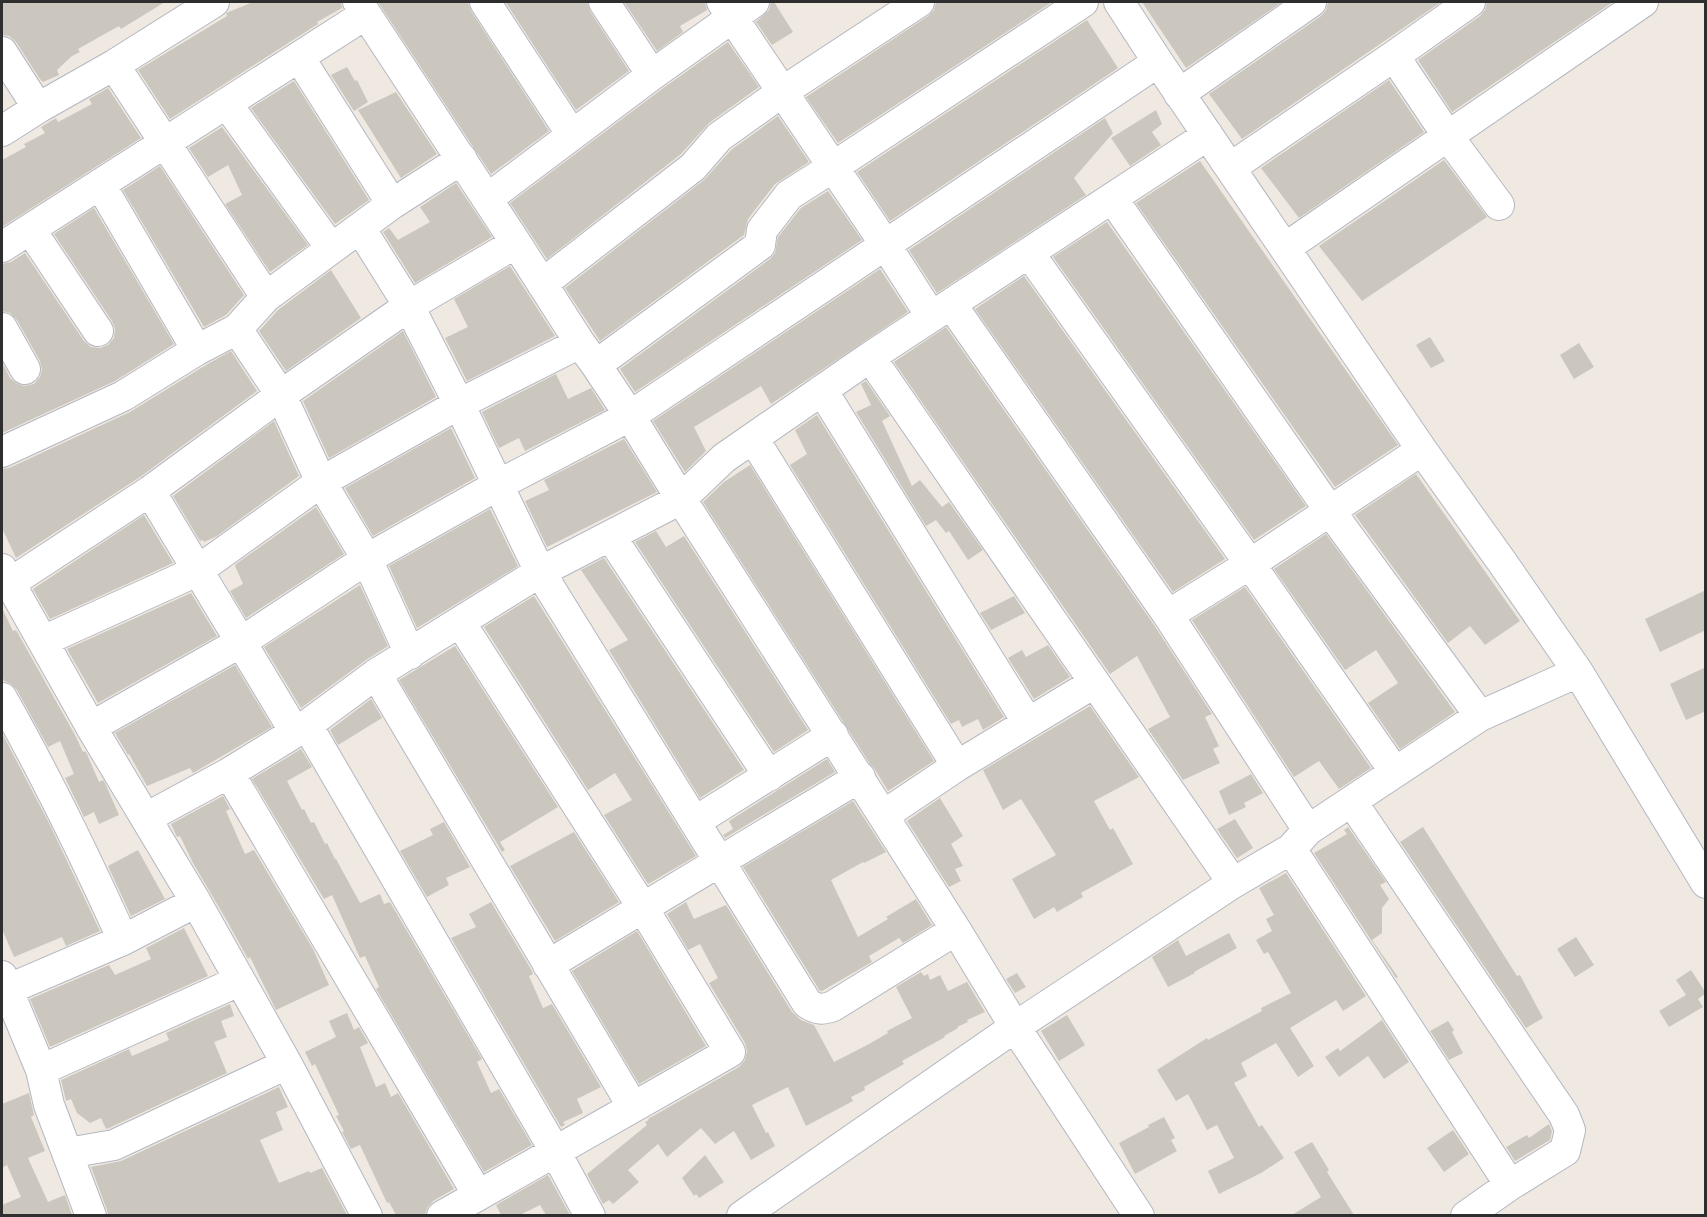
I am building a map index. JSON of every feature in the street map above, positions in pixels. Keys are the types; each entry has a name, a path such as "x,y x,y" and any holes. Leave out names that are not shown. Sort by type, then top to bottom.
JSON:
{"street":[{"path":"2,131 114,65 214,2"},
{"path":"485,2 572,135"},
{"path":"604,2 652,75"},
{"path":"542,284 693,167 719,137 782,92 919,2"},
{"path":"43,640 197,571 321,482 459,404 588,354 760,245 762,230 789,195 1083,2"},
{"path":"1179,94 1311,2"},
{"path":"1230,168 1470,2"},
{"path":"1127,4 1158,62 1179,94 1422,450 1578,672 1706,883"},
{"path":"1285,248 1634,4"},
{"path":"487,199 652,75 736,6 782,92 885,244 941,310 1167,615 1510,1185"},
{"path":"2,247 299,57 362,8 630,416 884,815 1015,1027 1139,1215"},
{"path":"2,52 38,108"},
{"path":"1394,56 1447,135 1499,205"},
{"path":"299,57 392,204"},
{"path":"91,727 241,642 367,559 498,485 630,416 1158,62"},
{"path":"114,65 266,297"},
{"path":"227,104 331,248"},
{"path":"146,818 229,773 301,729 376,674 540,572 681,499 724,458 822,390 1208,135"},
{"path":"2,452 123,396 197,350 237,329 266,297 392,204 462,159"},
{"path":"100,184 197,350"},
{"path":"1112,198 1330,511 1479,716"},
{"path":"360,228 410,306 540,572 807,1003 815,1009 833,1006 956,930"},
{"path":"30,229 98,331"},
{"path":"367,1215 287,1064 196,902 91,727 6,576 150,490 281,395 410,306 516,243"},
{"path":"1029,253 1395,772"},
{"path":"2,328 25,369"},
{"path":"237,329 281,395 321,482 367,559 410,654"},
{"path":"870,357 1233,883"},
{"path":"822,390 1028,723"},
{"path":"753,438 957,766"},
{"path":"1167,615 1250,564 1422,450"},
{"path":"150,490 241,642 301,729 555,1151 590,1215"},
{"path":"610,537 769,776"},
{"path":"442,1215 730,1052 643,908 460,622"},
{"path":"742,1215 1015,1027 1300,839 1479,716 1578,672"},
{"path":"376,674 633,1107"},
{"path":"884,815 957,766 1094,683"},
{"path":"2,698 88,863 123,940"},
{"path":"696,821 833,735"},
{"path":"229,773 478,1195"},
{"path":"548,965 860,777"},
{"path":"1352,802 1564,1115 1570,1130 1565,1151 1466,1215"},
{"path":"91,1215 49,1105 40,1070 3,986 123,940 196,902"},
{"path":"40,1070 239,981"},
{"path":"68,1152 114,1144 287,1064"}],"building":[{"path":"2,2 165,2 121,29 119,26 78,49 80,52 57,70 59,75 43,82 16,42 9,36 2,35"},
{"path":"253,2 341,2 342,8 170,119 138,70 227,16 226,13"},
{"path":"378,2 468,2 471,11 549,131 491,174"},
{"path":"587,2 590,11 629,71 576,110 506,3"},
{"path":"624,2 705,2 707,10 680,26 683,32 657,51"},
{"path":"771,2 774,2 793,32 772,45 756,22 769,10"},
{"path":"936,2 1052,2 838,143 806,97 928,16 934,10"},
{"path":"1142,2 1282,2 1186,68"},
{"path":"1328,2 1441,2 1242,139 1209,94 1321,16"},
{"path":"1487,2 1613,2 1452,112 1418,60 1480,16"},
{"path":"1087,20 1118,68 890,221 857,172"},
{"path":"728,42 759,87 709,123 681,154 547,259 510,203"},
{"path":"347,67 355,81 357,80 368,102 354,111 331,75"},
{"path":"1389,80 1424,132 1299,218 1261,168"},
{"path":"294,81 369,200 335,224 251,108"},
{"path":"108,88 141,138 2,227 2,160 26,147 24,144 45,133 41,127 56,118 58,122 92,104 89,99"},
{"path":"396,92 437,154 401,178 358,110"},
{"path":"1156,110 1162,124 1152,132 1161,145 1130,166 1111,138"},
{"path":"778,116 809,162 775,184 748,219 744,235 600,341 565,288 704,180 731,150"},
{"path":"1105,118 1113,133 1074,178 1086,195 937,293 909,250"},
{"path":"222,127 308,245 270,272 225,204 242,195 228,165 208,177 189,148"},
{"path":"1444,160 1487,217 1362,301 1319,246"},
{"path":"1200,161 1398,445 1335,487 1136,203"},
{"path":"160,166 244,295 226,315 204,327 123,190"},
{"path":"456,183 492,237 415,283 383,232 389,228 398,240 430,222 420,207"},
{"path":"828,191 862,240 635,392 620,369 770,259 775,253 778,237 801,208"},
{"path":"94,208 174,344 115,381 2,433 2,362 10,378 24,386 34,384 40,377 42,369 40,361 17,320 10,313 2,311 2,264 11,262 25,253 84,341 91,347 100,348 108,345 114,338 115,329 112,321 54,234"},
{"path":"1107,222 1306,506 1254,540 1053,257"},
{"path":"510,266 555,336 467,381 445,338 468,327 454,299"},
{"path":"880,269 908,312 771,404 761,386 694,427 706,451 685,472 653,421"},
{"path":"331,270 361,318 286,371 259,331 278,310"},
{"path":"1024,276 1225,559 1173,592 975,309"},
{"path":"946,327 1154,625 1212,714 1205,717 1219,746 1213,749 1220,763 1183,780 1148,729 1170,717 1137,656 1110,674 894,362"},
{"path":"403,331 436,397 329,458 303,401"},
{"path":"1430,337 1445,361 1431,368 1416,345"},
{"path":"1579,343 1594,367 1574,379 1560,355"},
{"path":"231,351 257,391 140,477 16,558 2,528 2,469 9,468 130,412"},
{"path":"556,374 568,399 591,388 605,410 525,451 519,438 499,448 482,412"},
{"path":"866,381 890,416 882,421 912,486 920,480 942,507 949,502 983,550 968,560 949,531 946,533 936,520 926,526 856,412 871,405 861,384"},
{"path":"817,415 1004,717 983,730 978,719 962,727 959,720 951,724 790,465 807,454 795,430"},
{"path":"274,421 299,476 217,536 204,542 200,541 173,496"},
{"path":"451,428 475,478 373,536 345,488"},
{"path":"624,439 657,492 547,547 525,501 549,490 544,480"},
{"path":"750,465 934,761 888,791 703,502 724,482"},
{"path":"1416,474 1520,621 1485,645 1470,626 1448,643 1355,515"},
{"path":"316,507 344,554 246,618 230,591 243,584 236,564"},
{"path":"490,509 518,566 417,628 389,566"},
{"path":"144,515 173,563 50,619 33,589"},
{"path":"656,531 666,547 684,536 808,730 774,752 635,542"},
{"path":"1326,534 1455,712 1400,749 1368,703 1398,683 1376,650 1345,670 1274,569"},
{"path":"604,558 744,770 700,798 609,650 628,640 581,570"},
{"path":"360,585 388,646 301,708 264,647"},
{"path":"1245,587 1371,768 1339,789 1319,761 1294,777 1192,620"},
{"path":"1706,590 1706,630 1660,652 1645,619"},
{"path":"191,593 217,636 98,703 67,649"},
{"path":"534,596 696,856 648,884 604,815 632,800 615,773 588,790 484,627"},
{"path":"1014,596 1025,613 991,630 980,613"},
{"path":"2,608 83,752 87,754 99,782 103,780 105,783 119,815 99,824 94,812 84,817 65,778 74,774 60,741 48,747 17,690 4,681 2,676"},
{"path":"1048,645 1070,677 1034,699 1008,658 1022,650 1026,657"},
{"path":"455,646 558,807 500,842 505,850 502,852 399,680"},
{"path":"235,665 272,727 193,773 190,768 147,786 115,733"},
{"path":"1706,667 1706,711 1686,720 1670,684"},
{"path":"371,699 382,718 338,745 330,730"},
{"path":"1090,706 1139,777 1094,801 1110,830 1113,828 1133,864 1081,893 1083,897 1057,912 1054,907 1034,919 1012,879 1056,855 1021,799 1003,810 983,770"},
{"path":"2,733 50,825 100,931 66,946 62,937 14,957 2,929"},
{"path":"301,749 312,767 287,781 302,810 304,809 311,823 314,822 360,903 380,894 384,904 390,902 482,1059 477,1062 491,1093 499,1089 532,1145 484,1172 376,989 379,987 365,956 360,958 332,895 324,899 252,779"},
{"path":"827,759 835,772 725,838 723,835 733,829 729,821"},
{"path":"1251,774 1263,793 1244,803 1246,807 1229,815 1219,791"},
{"path":"223,796 230,809 226,811 245,854 254,850 313,949 329,985 276,1010 250,957 248,959 180,836 177,837 171,824"},
{"path":"940,798 963,836 951,844 963,866 955,869 961,881 949,887 907,821"},
{"path":"853,801 886,852 831,880 858,937 916,899 932,925 903,943 899,938 869,956 872,962 820,991 743,867"},
{"path":"1235,819 1253,848 1237,858 1217,829"},
{"path":"444,822 470,867 446,878 449,885 427,897 400,851 433,835 430,829"},
{"path":"1348,827 1386,882 1380,885 1389,899 1382,908 1382,933 1372,940 1398,977 1396,978 1314,853 1347,834 1344,830"},
{"path":"1423,827 1517,976 1520,975 1543,1018 1526,1028 1400,842"},
{"path":"574,832 619,902 555,941 510,866"},
{"path":"138,850 165,899 131,916 108,866"},
{"path":"1286,873 1366,996 1343,1011 1336,1000 1290,1028 1314,1066 1298,1077 1276,1043 1241,1063 1247,1076 1234,1083 1259,1127 1262,1125 1284,1158 1261,1173 1219,1194 1208,1171 1234,1158 1217,1125 1207,1130 1188,1094 1176,1101 1157,1070 1207,1038 1208,1040 1291,993 1268,952 1264,954 1256,940 1272,931 1266,919 1274,915 1259,888"},
{"path":"491,902 532,971 533,974 529,976 543,1008 552,1004 601,1087 577,1099 583,1113 563,1122 565,1125 561,1127 451,938 476,927 469,914"},
{"path":"686,902 694,919 726,905 792,1012 801,1020 814,1025 834,1062 912,1018 896,987 921,972 924,976 928,974 930,980 940,975 948,991 967,982 985,1012 967,1020 968,1022 957,1027 945,1037 902,1061 904,1064 851,1097 853,1101 806,1126 788,1087 752,1105 775,1146 751,1160 734,1131 715,1144 701,1128 667,1157 658,1144 628,1170 639,1182 613,1204 609,1200 603,1204 587,1174 647,1125 645,1122 648,1119 739,1067 745,1060 747,1051 745,1043 709,983 718,978 700,944 688,950 667,914"},
{"path":"184,928 208,976 50,1047 30,999 109,965 115,975 151,959 146,948"},
{"path":"637,931 706,1046 639,1084 572,971"},
{"path":"1229,933 1237,948 1168,987 1152,957 1178,940 1186,956"},
{"path":"1576,937 1594,965 1575,977 1557,949"},
{"path":"1691,970 1706,993 1698,999 1703,1007 1669,1027 1659,1011 1686,995 1676,980"},
{"path":"1017,973 1026,987 1015,993 1006,979"},
{"path":"230,1004 234,1016 221,1021 227,1037 214,1042 227,1073 106,1129 101,1118 90,1123 77,1113 71,1099 66,1101 61,1080 129,1049 132,1056 169,1040 166,1033"},
{"path":"347,1013 354,1030 359,1027 368,1043 360,1047 376,1087 385,1083 391,1097 398,1093 454,1189 433,1201 425,1215 396,1215 389,1202 387,1203 360,1145 351,1149 336,1116 339,1115 315,1064 312,1066 305,1052 336,1037 329,1021"},
{"path":"1067,1015 1085,1045 1059,1061 1041,1031"},
{"path":"1382,1020 1409,1062 1384,1079 1368,1056 1339,1077 1325,1057 1338,1048 1340,1051"},
{"path":"1448,1021 1463,1053 1449,1060 1430,1031"},
{"path":"279,1087 288,1107 276,1112 283,1130 260,1140 279,1183 322,1168 347,1215 108,1215 91,1167 121,1161"},
{"path":"29,1093 34,1115 31,1117 45,1151 28,1158 48,1202 65,1195 72,1215 2,1215 2,1205 21,1197 7,1165 2,1168 2,1104"},
{"path":"1164,1117 1175,1138 1171,1140 1177,1151 1135,1174 1119,1143"},
{"path":"1549,1124 1552,1131 1550,1140 1515,1161 1506,1147 1527,1135 1529,1138"},
{"path":"1453,1130 1469,1154 1444,1172 1427,1148"},
{"path":"1312,1142 1329,1170 1327,1172 1354,1215 1292,1215 1321,1197 1294,1152"},
{"path":"705,1155 724,1182 699,1198 696,1194 694,1196 682,1178"},
{"path":"548,1175 570,1215 546,1215 540,1205 520,1215 501,1215 496,1205"}]}
